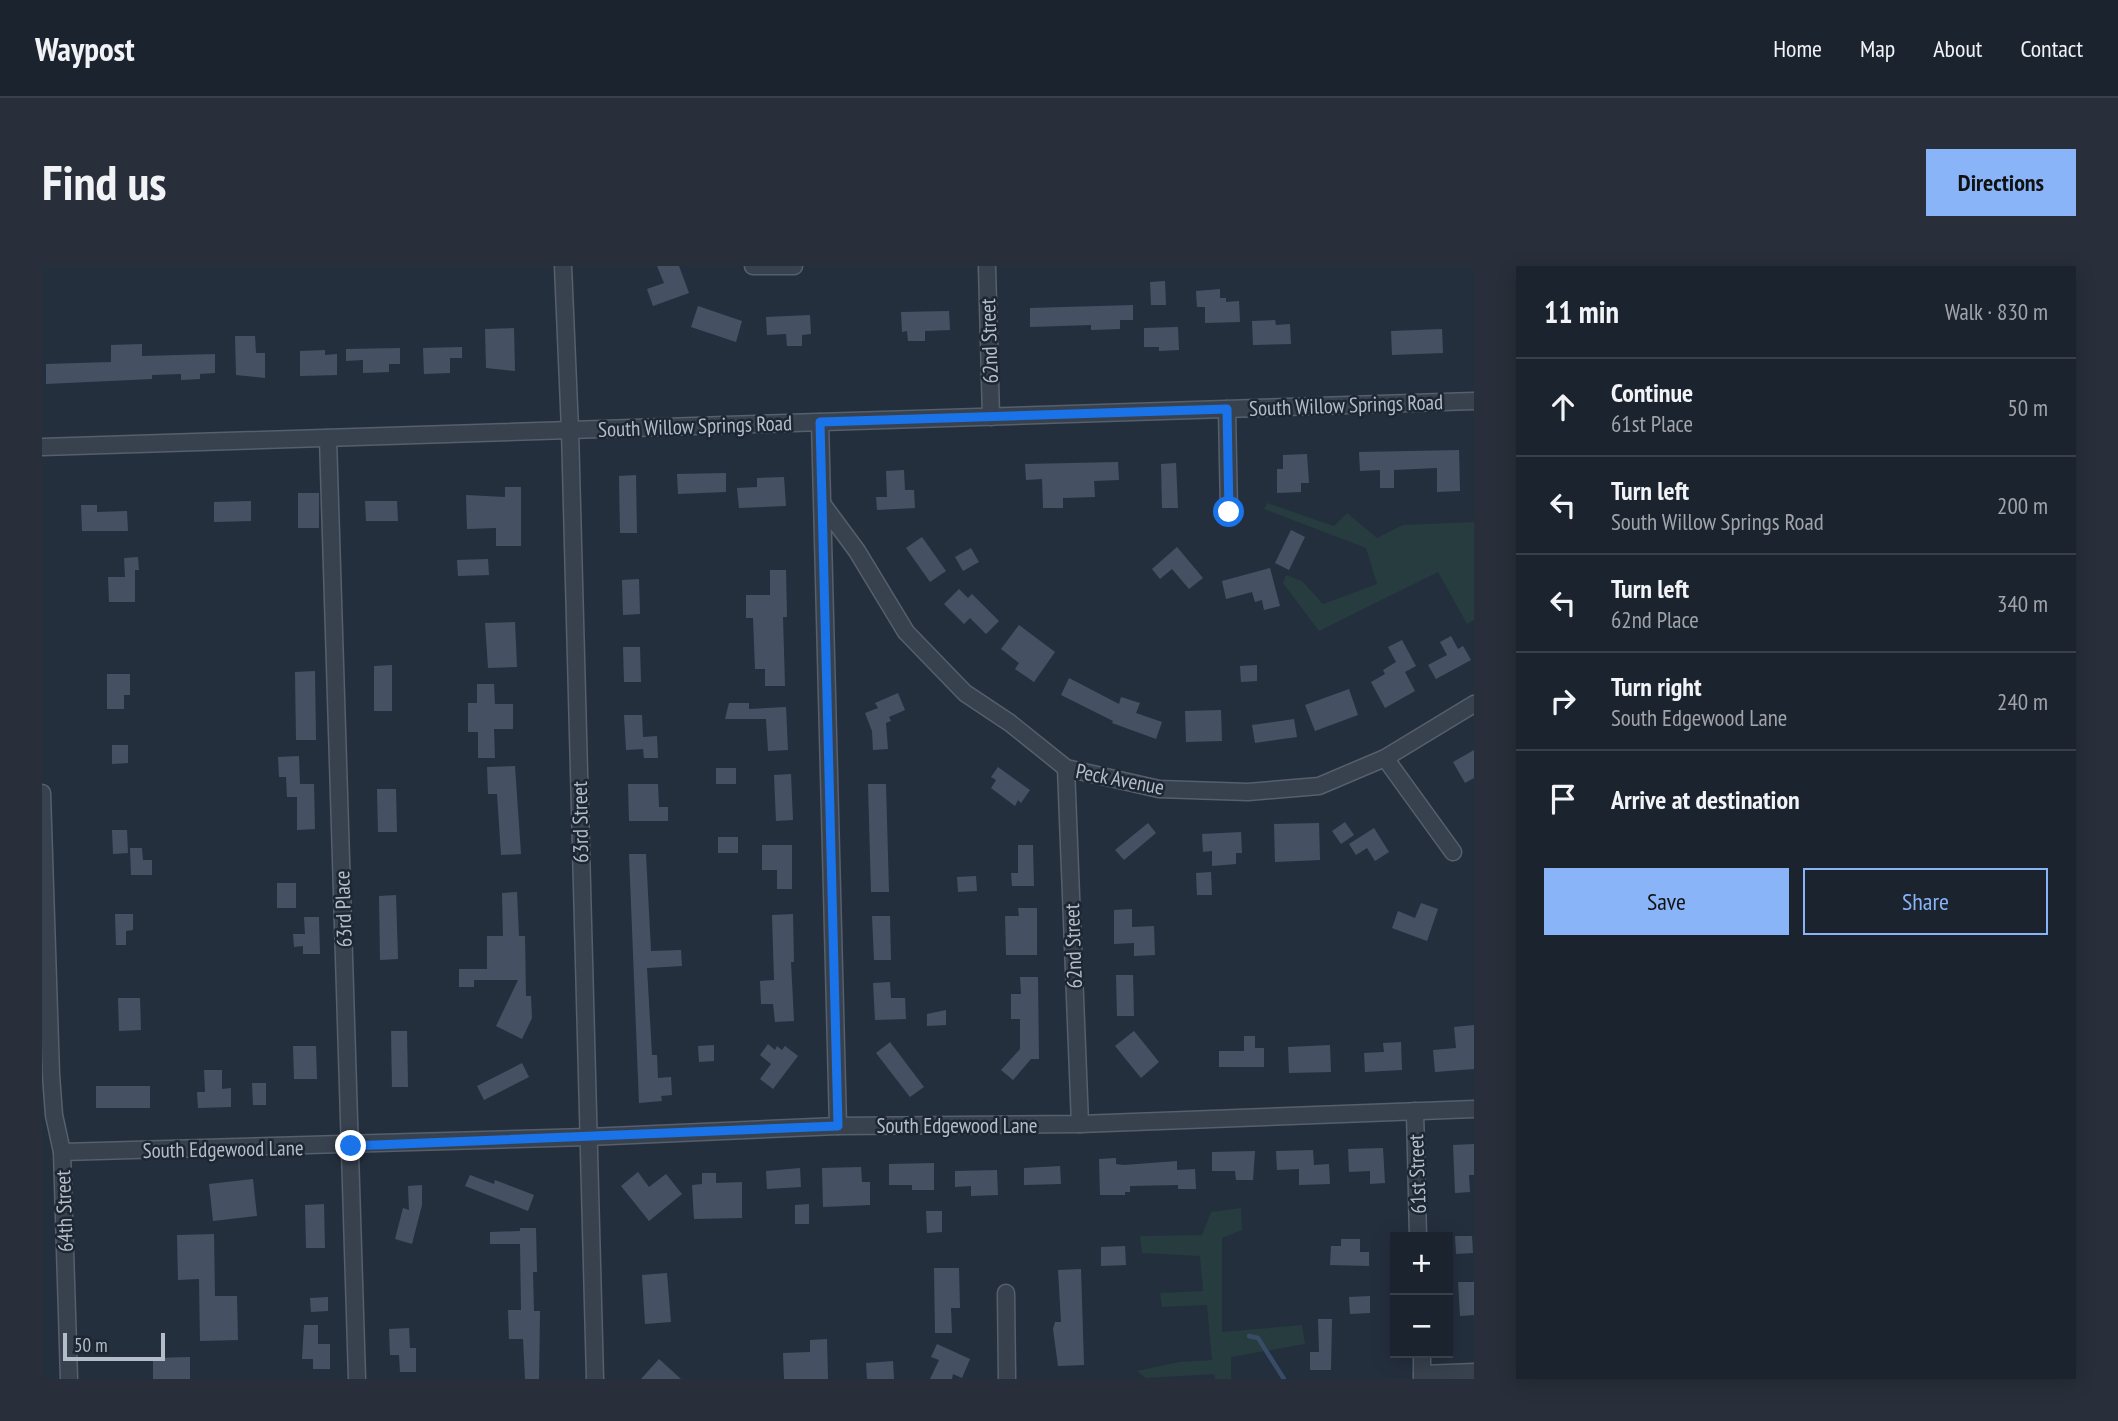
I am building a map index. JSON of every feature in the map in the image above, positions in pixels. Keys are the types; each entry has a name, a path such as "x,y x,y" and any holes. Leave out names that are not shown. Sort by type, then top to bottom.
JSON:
{"street":[{"name":"63rd Street","path":"563,266 570,430 595,1379"},
{"path":"753,266 793,266"},
{"name":"62nd Street","path":"987,266 991,417"},
{"name":"South Willow Springs Road","path":"42,447 1474,401"},
{"path":"1227,409 1229,512"},
{"path":"820,422 838,1126"},
{"name":"63rd Place","path":"328,438 357,1379"},
{"name":"Peck Avenue","path":"823,505 857,551 906,632 965,693 1010,723 1066,768 1159,789 1248,792 1319,786 1385,758 1474,704"},
{"path":"1385,758 1453,852"},
{"name":"62nd Street","path":"1066,768 1080,1124"},
{"name":"64th Street","path":"42,793 51,1075 54,1115 62,1153 69,1379"},
{"name":"South Edgewood Lane","path":"62,1153 588,1138 838,1126 1080,1124 1474,1109"},
{"name":"61st Street","path":"1415,1111 1418,1232"},
{"path":"1006,1293 1007,1379"},
{"path":"1422,1358 1422,1377 1474,1372"}],"green space":[{"path":"1267,503 1334,526 1347,513 1377,538 1403,525 1474,522 1474,620 1467,624 1438,572 1319,631 1283,583 1286,575 1302,581 1323,604 1377,584 1366,548 1264,509"},
{"path":"1241,1208 1242,1230 1222,1238 1222,1332 1302,1325 1305,1344 1231,1357 1231,1379 1215,1379 1214,1374 1146,1378 1137,1371 1179,1362 1212,1360 1207,1305 1162,1307 1160,1293 1203,1291 1200,1256 1142,1253 1140,1236 1202,1235 1211,1212"}],"building":[{"path":"657,266 679,266 689,293 653,306 647,289 664,283"},
{"path":"1165,281 1166,305 1151,305 1150,282"},
{"path":"1220,289 1220,298 1226,298 1226,302 1239,301 1240,322 1205,323 1205,307 1197,307 1196,291"},
{"path":"1133,305 1133,320 1120,320 1120,329 1091,330 1091,325 1030,327 1030,308"},
{"path":"698,306 742,321 736,342 691,327"},
{"path":"949,311 950,330 925,331 925,341 908,341 907,331 902,332 901,312"},
{"path":"810,315 811,334 802,335 802,346 787,346 786,334 767,335 766,317"},
{"path":"1275,320 1276,325 1290,324 1291,344 1253,345 1252,321"},
{"path":"1178,327 1179,350 1159,351 1159,347 1144,347 1144,328"},
{"path":"514,328 515,371 486,368 485,329"},
{"path":"1442,329 1443,353 1392,355 1391,331"},
{"path":"235,336 255,336 256,353 265,353 265,378 236,375"},
{"path":"142,344 142,356 215,354 215,373 200,374 200,379 181,380 181,374 152,375 152,379 46,384 46,364 111,362 111,345"},
{"path":"462,347 462,358 450,358 450,373 424,374 423,348"},
{"path":"400,348 400,364 389,364 389,372 363,373 363,360 346,361 346,349"},
{"path":"325,350 325,355 337,354 337,375 300,376 300,351"},
{"path":"1459,450 1460,491 1437,492 1437,468 1394,470 1394,488 1380,488 1380,470 1360,471 1359,452"},
{"path":"1307,454 1309,483 1301,483 1301,492 1277,493 1277,469 1283,469 1283,455"},
{"path":"1118,462 1119,480 1094,481 1095,497 1063,498 1063,508 1043,508 1042,479 1026,480 1025,464"},
{"path":"1176,463 1178,508 1162,508 1161,464"},
{"path":"904,470 905,490 914,490 915,508 877,510 876,497 887,497 886,471"},
{"path":"726,473 726,492 678,494 677,474"},
{"path":"636,475 637,533 620,533 619,476"},
{"path":"784,477 786,506 739,508 737,488 757,487 757,478"},
{"path":"505,487 521,487 521,546 496,546 496,528 467,529 466,495 505,497"},
{"path":"298,493 319,493 319,528 298,528"},
{"path":"251,501 251,521 214,522 214,502"},
{"path":"365,501 397,501 398,521 366,521"},
{"path":"81,505 97,505 97,512 127,511 128,531 82,531"},
{"path":"1291,530 1305,537 1289,570 1275,563"},
{"path":"922,537 946,571 930,582 906,548"},
{"path":"1177,547 1203,578 1189,589 1172,569 1160,579 1152,569"},
{"path":"971,548 979,562 963,571 955,557"},
{"path":"138,557 139,570 135,570 135,602 109,602 108,577 125,577 124,558"},
{"path":"488,559 489,575 458,576 457,560"},
{"path":"1270,568 1280,606 1264,610 1262,600 1255,602 1252,592 1226,599 1222,581"},
{"path":"770,570 786,570 787,617 783,617 785,686 765,686 765,669 755,669 753,618 746,618 746,595 770,595"},
{"path":"639,579 640,614 623,615 622,580"},
{"path":"959,589 968,598 972,594 999,621 986,634 970,618 964,624 944,604"},
{"path":"515,622 517,667 488,668 485,623"},
{"path":"1019,625 1055,652 1034,682 1015,669 1019,663 1001,649"},
{"path":"1451,636 1458,649 1463,646 1471,660 1436,679 1428,665 1447,655 1440,642"},
{"path":"1402,640 1416,666 1405,672 1415,691 1385,708 1371,682 1385,674 1383,670 1396,662 1388,647"},
{"path":"623,647 640,647 641,682 624,682"},
{"path":"392,665 392,711 374,711 374,666"},
{"path":"1257,665 1257,681 1241,682 1240,666"},
{"path":"315,671 316,740 296,740 295,672"},
{"path":"107,674 130,674 130,695 124,695 124,709 107,709"},
{"path":"1069,678 1119,704 1121,697 1140,703 1136,713 1162,722 1156,739 1112,723 1113,721 1061,695"},
{"path":"477,684 494,684 495,704 513,704 513,729 494,729 495,758 478,758 478,732 468,732 468,703 477,703"},
{"path":"1349,689 1358,715 1315,731 1305,705"},
{"path":"898,693 905,710 889,717 891,721 886,723 888,749 873,750 872,731 865,713 878,708 875,703"},
{"path":"729,703 749,703 749,709 786,707 788,750 768,751 766,719 725,719"},
{"path":"1221,710 1222,741 1186,742 1185,711"},
{"path":"624,715 642,715 643,737 657,736 658,758 644,758 643,749 626,750"},
{"path":"1294,719 1297,737 1255,743 1252,725"},
{"path":"112,745 128,745 128,763 112,764"},
{"path":"1474,750 1474,778 1465,783 1453,762"},
{"path":"299,756 300,784 314,784 315,829 297,830 297,797 287,797 286,777 279,777 278,757"},
{"path":"515,766 521,854 501,855 497,794 488,794 487,767"},
{"path":"998,767 1030,790 1021,803 1018,800 1015,806 991,788 996,780 991,777"},
{"path":"716,768 736,768 736,784 716,784"},
{"path":"791,774 793,820 776,821 774,775"},
{"path":"628,784 658,784 659,807 668,807 668,821 629,821"},
{"path":"868,784 886,784 889,892 871,892"},
{"path":"377,789 396,789 397,832 378,832"},
{"path":"1345,822 1354,835 1341,844 1332,831"},
{"path":"1148,823 1156,833 1124,860 1115,850"},
{"path":"1319,823 1320,860 1275,862 1274,824"},
{"path":"1374,828 1389,852 1375,861 1367,848 1356,855 1349,844"},
{"path":"112,830 127,830 128,853 113,854"},
{"path":"1241,832 1242,853 1236,853 1236,864 1212,866 1212,851 1203,852 1202,834"},
{"path":"718,837 738,837 738,853 718,853"},
{"path":"762,845 792,845 792,889 777,889 777,870 762,870"},
{"path":"1018,845 1033,845 1034,886 1012,886 1011,873 1018,873"},
{"path":"130,848 142,848 143,860 152,860 152,875 131,875"},
{"path":"629,854 646,854 651,951 681,950 682,966 647,968 652,1055 657,1055 658,1078 671,1077 672,1095 661,1096 662,1101 639,1103"},
{"path":"1211,872 1212,895 1197,895 1196,873"},
{"path":"976,876 977,891 958,892 957,877"},
{"path":"277,883 296,883 296,908 277,908"},
{"path":"517,892 519,936 525,936 526,996 531,996 532,1018 522,1039 496,1026 518,980 474,980 474,987 459,987 459,969 487,969 487,936 503,936 502,893"},
{"path":"396,895 398,959 380,960 379,896"},
{"path":"1421,903 1438,909 1427,941 1392,928 1398,911 1415,918"},
{"path":"1018,908 1037,908 1037,955 1006,955 1005,916 1019,916"},
{"path":"1132,909 1132,927 1154,926 1155,955 1134,956 1134,943 1114,944 1114,910"},
{"path":"115,914 133,914 133,930 126,931 126,945 116,945"},
{"path":"793,914 794,962 791,962 794,1021 775,1022 773,1004 761,1004 760,981 774,980 772,915"},
{"path":"872,916 890,916 891,960 874,960"},
{"path":"304,917 319,917 320,954 303,954 303,946 294,947 293,934 305,934"},
{"path":"1116,975 1133,975 1134,1016 1117,1016"},
{"path":"1020,977 1038,977 1039,1059 1031,1059 1013,1080 1001,1070 1020,1049 1020,1019 1011,1019 1011,994 1021,994"},
{"path":"890,982 891,998 905,998 906,1019 875,1020 873,983"},
{"path":"118,998 140,998 141,1030 119,1031"},
{"path":"946,1010 946,1025 927,1026 927,1014"},
{"path":"1474,1025 1474,1069 1435,1072 1433,1050 1456,1048 1454,1027"},
{"path":"391,1031 407,1031 408,1087 392,1087"},
{"path":"1134,1031 1159,1062 1141,1078 1115,1046"},
{"path":"1244,1036 1255,1036 1255,1048 1264,1048 1264,1067 1219,1067 1219,1051 1244,1051"},
{"path":"890,1042 924,1087 910,1097 876,1053"},
{"path":"1401,1042 1402,1070 1365,1072 1364,1053 1384,1052 1383,1043"},
{"path":"768,1044 775,1050 777,1046 782,1050 785,1046 798,1056 773,1089 760,1079 771,1064 760,1055"},
{"path":"714,1045 714,1061 699,1062 698,1046"},
{"path":"1330,1045 1331,1072 1289,1073 1288,1047"},
{"path":"293,1046 316,1046 317,1079 294,1079"},
{"path":"522,1063 529,1077 484,1100 477,1086"},
{"path":"204,1070 222,1070 222,1089 231,1088 231,1107 198,1108 197,1092 205,1092"},
{"path":"252,1083 266,1083 266,1105 253,1105"},
{"path":"96,1086 150,1086 150,1108 96,1108"},
{"path":"1474,1144 1474,1175 1469,1175 1470,1192 1455,1193 1453,1145"},
{"path":"1383,1148 1385,1183 1370,1184 1370,1171 1349,1172 1348,1149"},
{"path":"1313,1150 1314,1165 1329,1164 1330,1184 1299,1185 1299,1169 1277,1170 1276,1151"},
{"path":"1255,1151 1253,1180 1236,1180 1235,1171 1212,1171 1212,1152"},
{"path":"1116,1158 1116,1164 1124,1165 1177,1161 1177,1170 1195,1169 1196,1189 1178,1189 1178,1185 1130,1186 1130,1192 1125,1192 1125,1195 1100,1195 1099,1159"},
{"path":"934,1163 934,1190 912,1190 912,1185 889,1185 889,1164"},
{"path":"1060,1166 1061,1184 1024,1185 1024,1168"},
{"path":"861,1167 862,1182 870,1182 870,1205 823,1207 822,1168"},
{"path":"800,1168 801,1187 767,1189 766,1171"},
{"path":"997,1170 998,1195 971,1196 971,1186 955,1187 955,1171"},
{"path":"638,1172 649,1187 666,1174 682,1194 649,1221 621,1186"},
{"path":"702,1173 716,1173 716,1183 742,1182 742,1218 694,1219 692,1185 702,1184"},
{"path":"470,1175 494,1184 495,1180 534,1195 528,1211 465,1186"},
{"path":"253,1179 257,1216 213,1221 209,1184"},
{"path":"422,1185 422,1205 412,1244 395,1239 403,1208 409,1210 408,1186"},
{"path":"324,1204 325,1248 306,1248 305,1205"},
{"path":"809,1204 809,1224 795,1224 795,1205"},
{"path":"926,1211 942,1211 942,1232 927,1233"},
{"path":"520,1228 536,1228 537,1272 533,1272 534,1311 540,1311 539,1379 525,1379 523,1339 509,1339 508,1310 521,1310 520,1244 490,1244 490,1232 520,1231"},
{"path":"214,1234 215,1296 237,1296 238,1340 200,1341 199,1279 178,1280 177,1235"},
{"path":"1455,1236 1472,1236 1473,1253 1456,1254"},
{"path":"1341,1239 1360,1239 1360,1252 1369,1252 1369,1266 1330,1265 1331,1246 1341,1246"},
{"path":"1125,1246 1126,1265 1101,1266 1101,1247"},
{"path":"934,1268 959,1268 960,1308 951,1308 952,1333 935,1333"},
{"path":"1081,1269 1084,1365 1058,1366 1053,1329 1055,1322 1061,1322 1058,1270"},
{"path":"667,1273 671,1322 645,1324 642,1275"},
{"path":"1458,1282 1474,1282 1474,1315 1460,1316"},
{"path":"1370,1296 1370,1313 1350,1314 1349,1297"},
{"path":"328,1297 328,1311 311,1312 310,1298"},
{"path":"1318,1319 1332,1319 1331,1370 1310,1370 1310,1352 1319,1352"},
{"path":"304,1325 318,1325 318,1344 330,1344 330,1369 313,1369 313,1359 302,1359"},
{"path":"409,1328 410,1348 416,1348 416,1372 400,1372 399,1355 390,1355 389,1329"},
{"path":"827,1339 828,1379 784,1379 783,1353 810,1352 810,1340"},
{"path":"937,1344 970,1359 962,1378 953,1374 952,1379 930,1379 939,1360 931,1357"},
{"path":"190,1357 190,1379 153,1379 153,1358"},
{"path":"659,1359 681,1379 641,1379"},
{"path":"893,1361 894,1379 867,1379 866,1363"}],"waterway":[{"path":"1249,1336 1258,1338 1284,1379"}],"route":[{"path":"351,1146 838,1126 820,422 1227,409 1229,512"}]}
